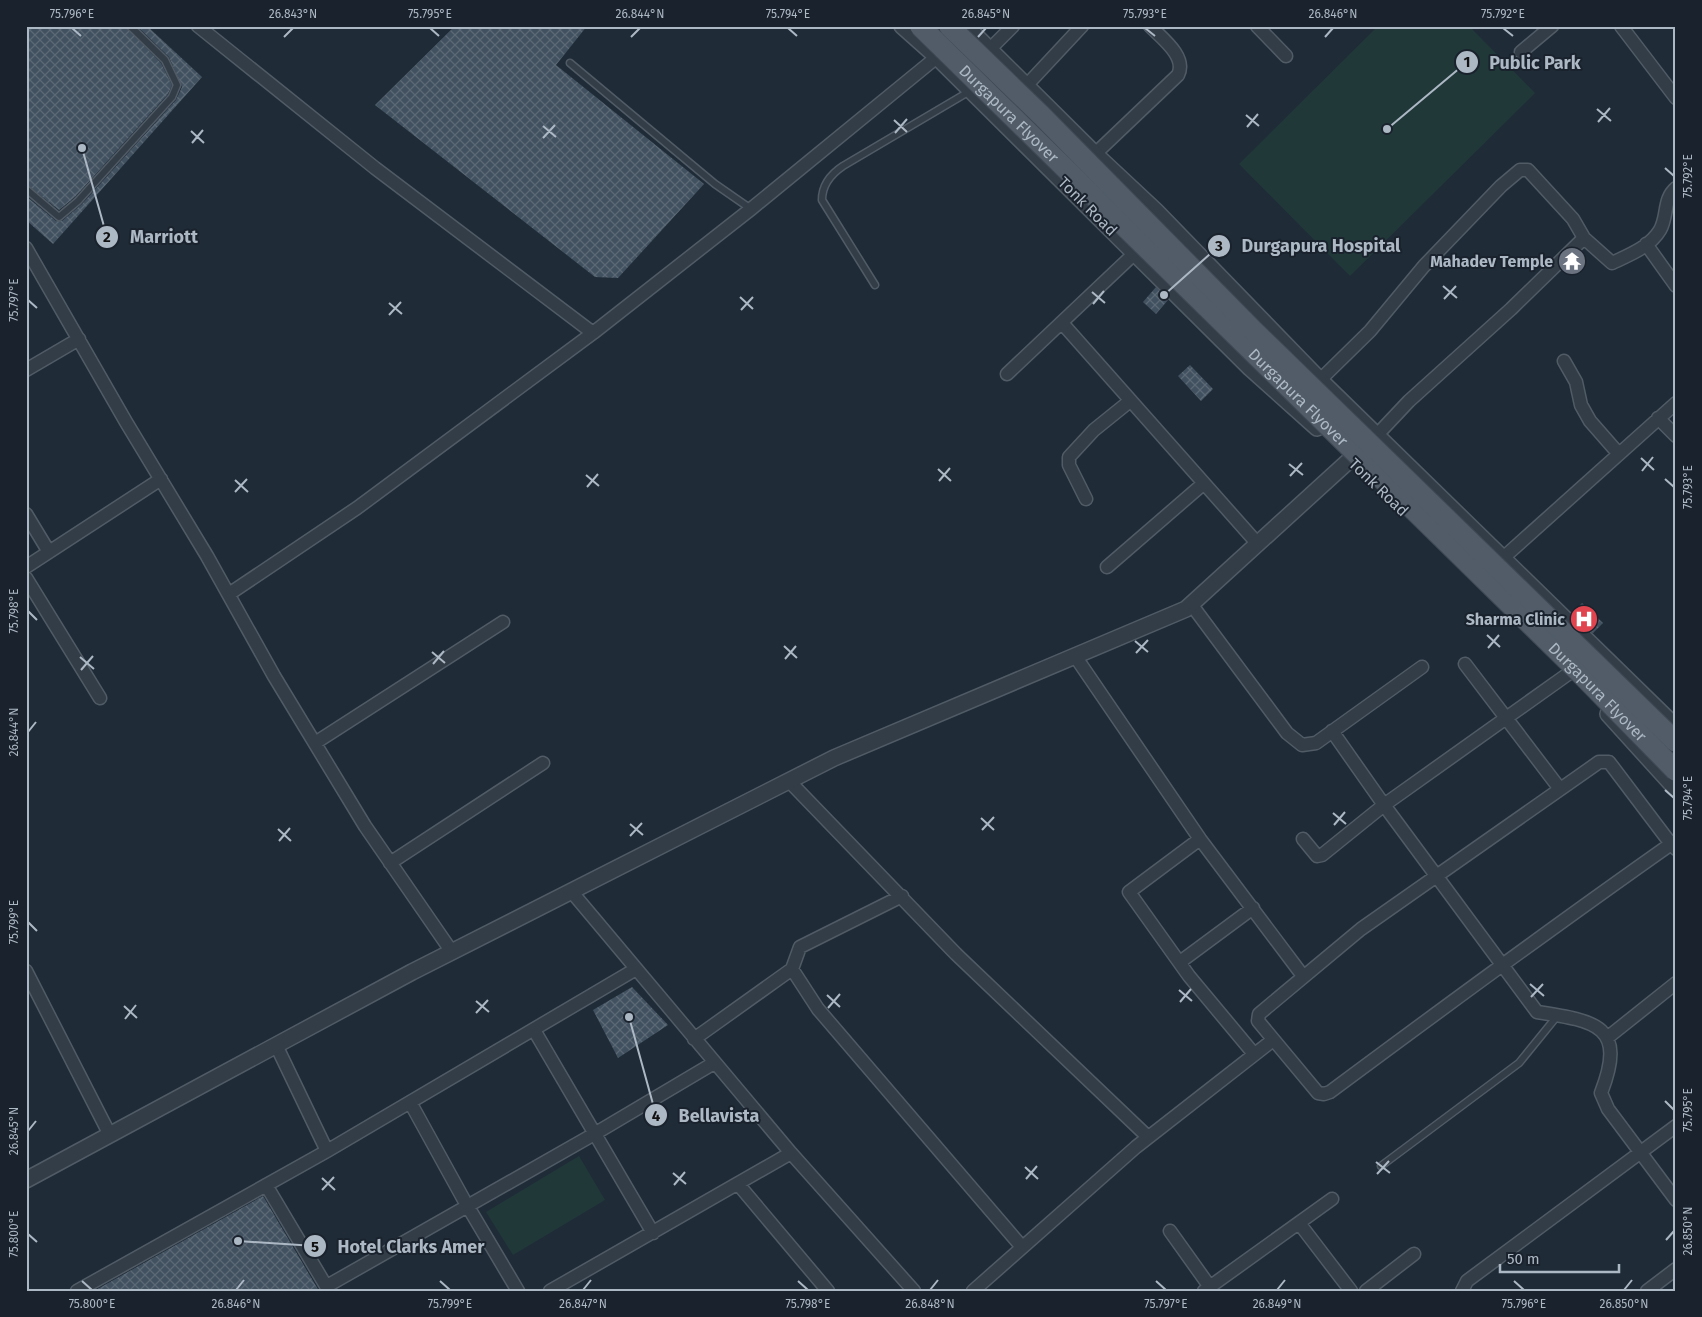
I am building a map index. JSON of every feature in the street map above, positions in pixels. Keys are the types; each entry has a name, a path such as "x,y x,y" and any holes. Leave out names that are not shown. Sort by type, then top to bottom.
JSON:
{"main road":[{"name":"Durgapura Flyover","path":"920,26 1572,665 1676,771"},
{"name":"Durgapura Flyover","path":"961,27 1042,116 1253,330 1676,742"}],"street":[{"path":"198,26 375,168 593,333"},
{"name":"Tonk Road","path":"902,26 938,58 1250,368 1350,459 1568,674 1676,789"},
{"path":"990,49 1013,26"},
{"path":"1026,86 1082,26"},
{"path":"1095,154 1178,75 1182,67 1180,59 1150,26"},
{"path":"1257,26 1286,56"},
{"path":"1521,52 1552,26"},
{"path":"1621,26 1676,98"},
{"path":"229,594 357,508 593,333 938,58 961,27 990,49 1095,154 1156,211 1376,436 1676,727"},
{"path":"1320,380 1370,331 1424,266 1501,186 1520,170 1528,170 1573,219 1584,238 1612,263 1639,250 1660,230 1669,194 1676,188"},
{"path":"26,1180 452,952 834,758 1186,609 1376,436 1409,401 1511,310 1584,238"},
{"path":"1646,244 1676,286"},
{"path":"26,248 229,594 274,676 365,826 452,952"},
{"path":"1007,374 1135,253"},
{"path":"1062,323 1257,543"},
{"path":"26,370 79,339"},
{"path":"1564,361 1576,382 1581,405 1590,421 1618,453"},
{"path":"1086,499 1069,466 1069,457 1094,430 1130,400"},
{"path":"1503,558 1676,403"},
{"path":"1658,418 1676,436"},
{"path":"26,567 161,479"},
{"path":"1107,567 1204,484"},
{"path":"26,514 49,552"},
{"path":"26,578 100,698"},
{"path":"1191,604 1287,733 1302,745 1316,743 1422,667"},
{"path":"316,743 503,622"},
{"path":"1075,656 1200,839 1304,976"},
{"path":"1465,664 1560,789"},
{"path":"1303,839 1314,854 1320,856 1384,805 1568,674"},
{"path":"1332,731 1384,805 1537,1012 1584,1021 1597,1028 1607,1038 1612,1048 1612,1058 1601,1093 1608,1109 1639,1153 1676,1200"},
{"path":"1599,762 1609,762 1674,844 1502,963 1330,1092 1318,1093 1258,1021 1259,1014 1361,929 1599,762"},
{"path":"390,863 543,763"},
{"path":"788,781 902,896 956,954 1148,1137"},
{"path":"1200,839 1129,892 1180,962 1254,1054"},
{"path":"571,891 791,1153 914,1291"},
{"path":"694,1039 792,968 800,946 902,896"},
{"path":"1180,962 1253,908"},
{"path":"792,968 818,1009 1022,1247"},
{"path":"77,1291 327,1152 636,969"},
{"path":"26,971 110,1134"},
{"path":"1607,1038 1676,983"},
{"path":"534,1030 653,1232"},
{"path":"973,1291 1148,1137 1273,1040"},
{"path":"276,1045 327,1152"},
{"path":"266,1185 328,1288 714,1063"},
{"path":"410,1102 518,1291"},
{"path":"1462,1291 1467,1281 1676,1126"},
{"path":"550,1291 791,1153"},
{"path":"738,1184 828,1291"},
{"path":"1170,1232 1207,1289 1332,1199"},
{"path":"1299,1223 1351,1291"},
{"path":"1366,1291 1414,1254"},
{"path":"1647,1291 1676,1269"}],"lane":[{"path":"26,189 59,217 78,201 172,97 177,85 165,60 130,26"},
{"path":"570,63 715,184 750,209"},
{"path":"875,284 822,200 822,191 826,182 843,166 971,91"},
{"path":"1381,1166 1519,1063 1558,1016"}],"green space":[{"path":"1378,26 1469,26 1535,93 1350,276 1239,164"},
{"path":"579,1156 605,1200 513,1255 486,1212"}],"building":[{"path":"26,26 125,26 161,63 172,85 168,94 75,197 59,210 26,184"},
{"path":"137,26 147,26 202,77 53,244 26,220 26,196 56,221 62,221 82,204 176,100 182,87 169,57"},
{"path":"455,26 587,26 556,65 704,184 618,278 595,277 375,105"},
{"path":"1156,287 1168,300 1156,314 1143,302"},
{"path":"1190,365 1213,389 1201,401 1178,376"},
{"path":"1582,603 1603,623 1593,633 1572,613"},
{"path":"632,987 668,1025 618,1058 593,1010"},
{"path":"263,1196 319,1291 94,1291"}],"place":[{"name":"Public Park","path":"1387,129"},
{"name":"Marriott","path":"82,148"},
{"name":"Mahadev Temple","path":"1572,261"},
{"name":"Durgapura Hospital","path":"1164,295"},
{"name":"Sharma Clinic","path":"1584,619"},
{"name":"Bellavista","path":"629,1017"},
{"name":"Hotel Clarks Amer","path":"238,1241"}]}
